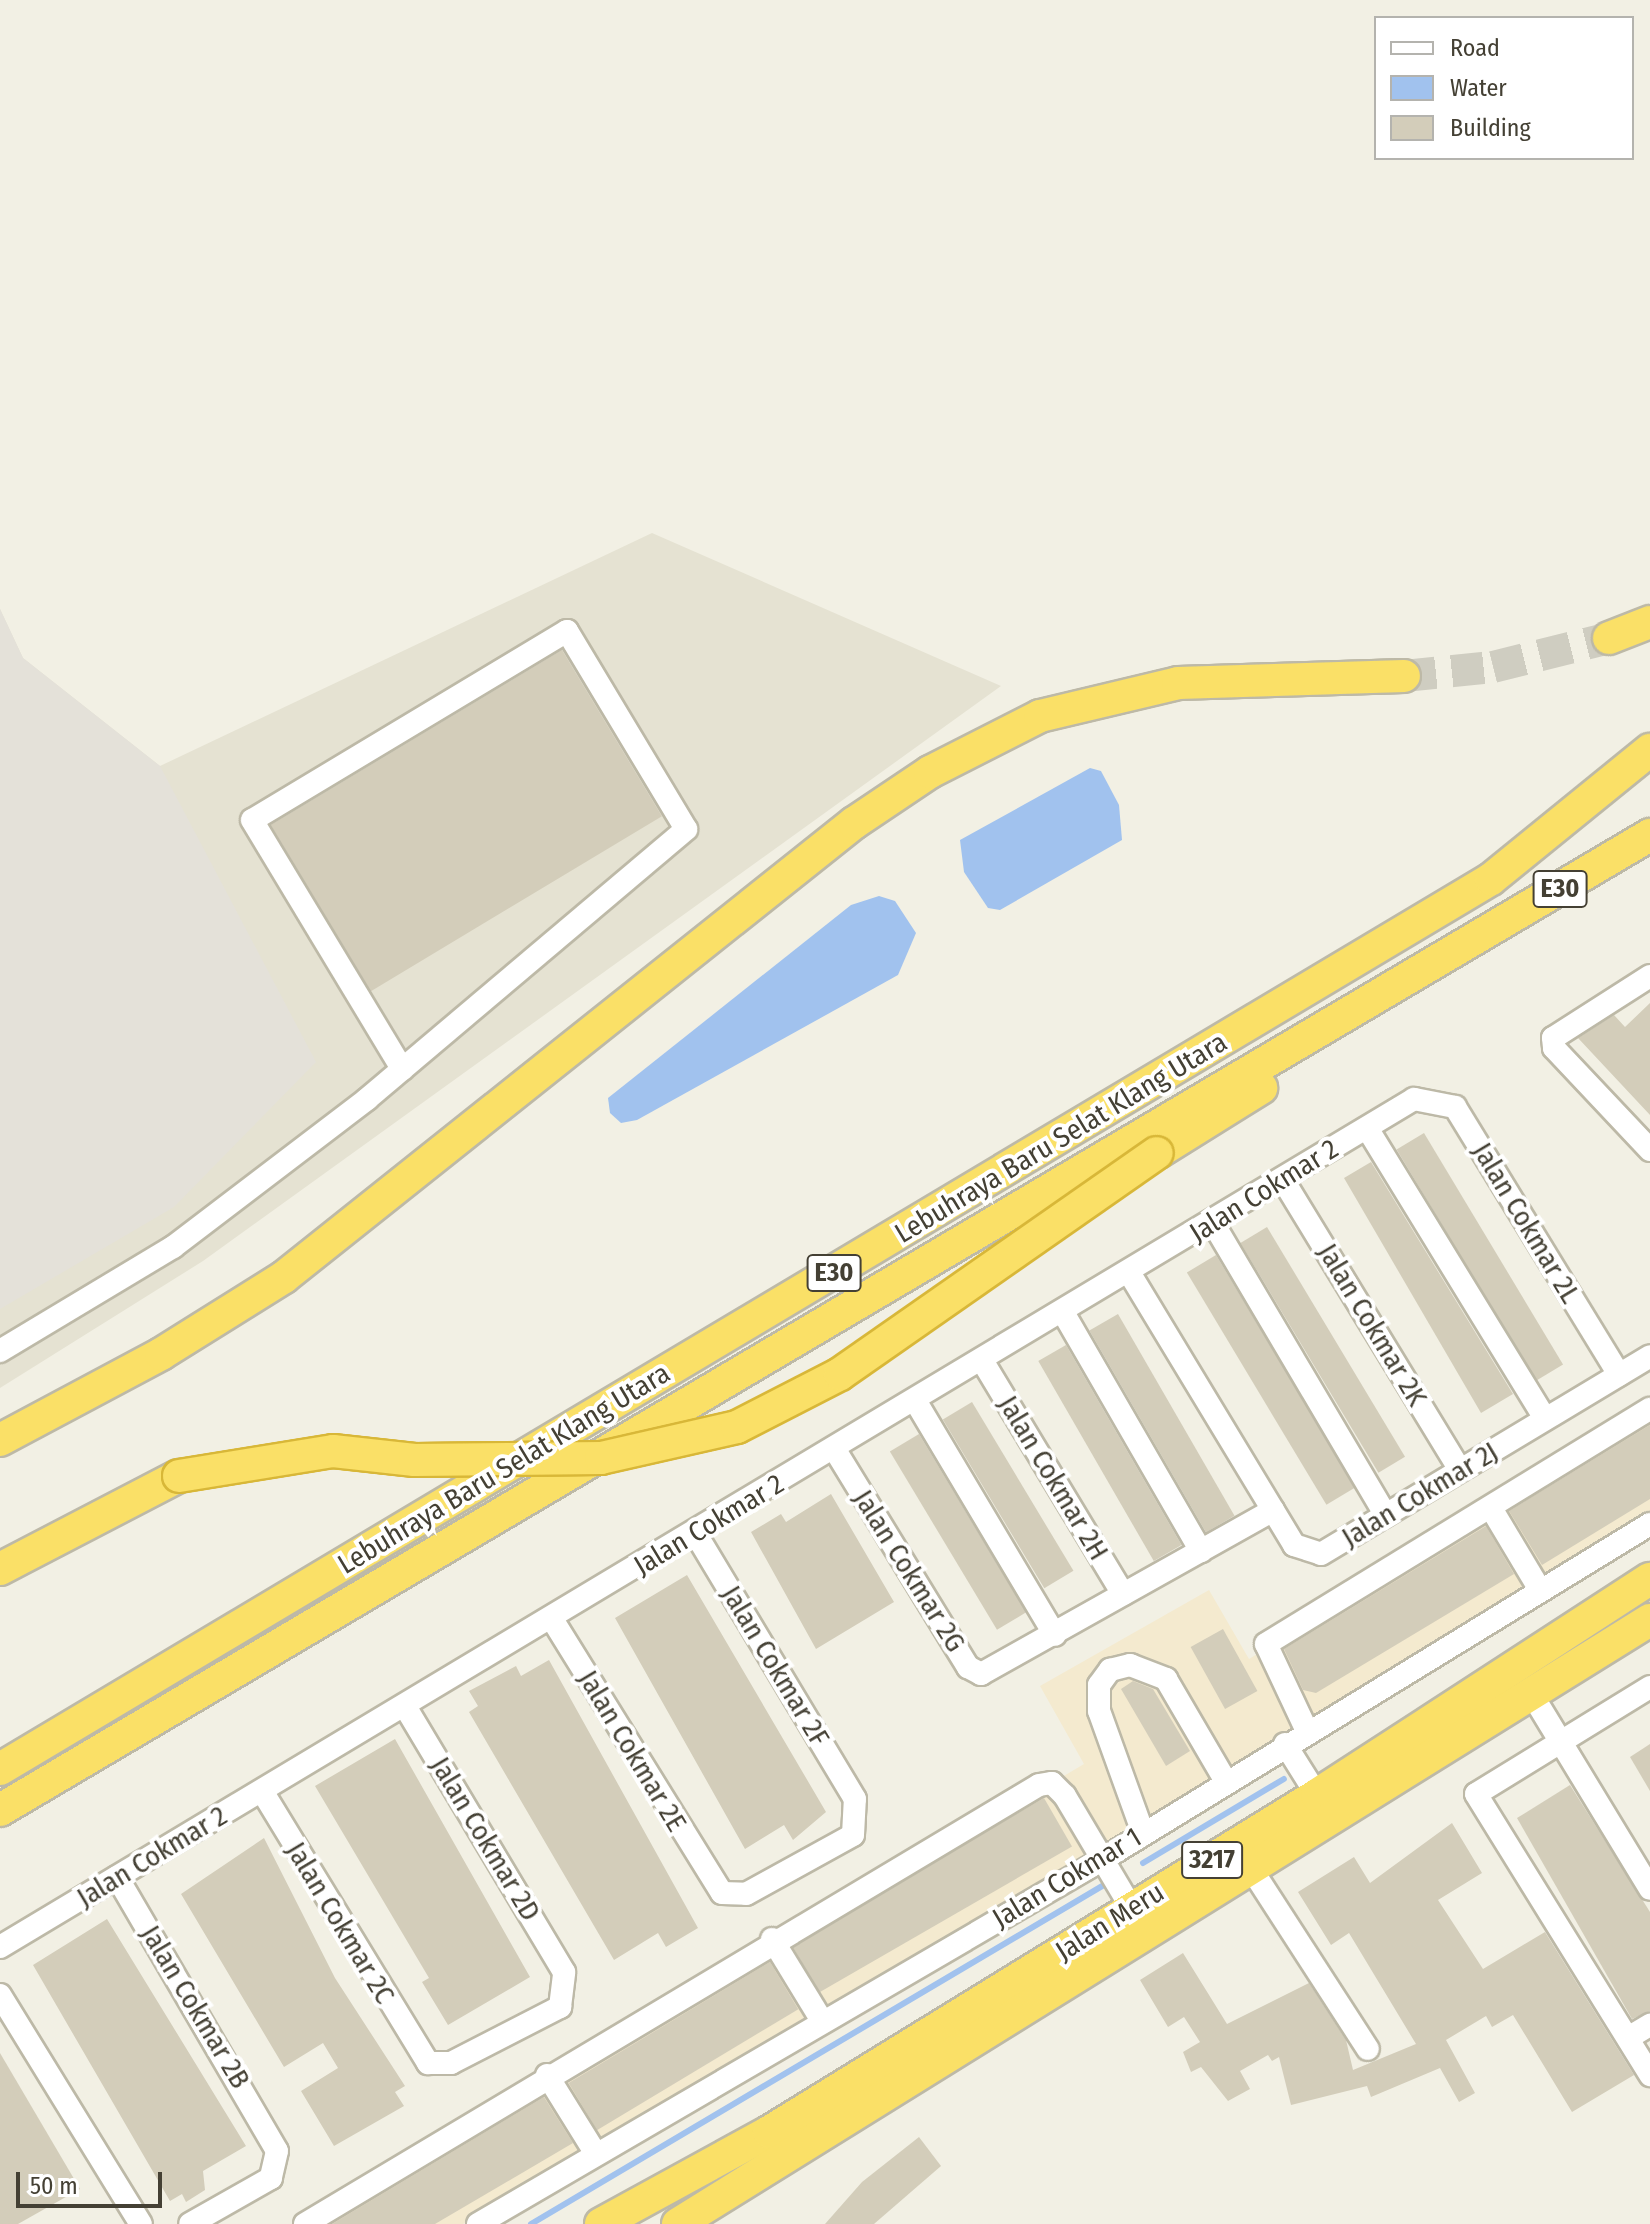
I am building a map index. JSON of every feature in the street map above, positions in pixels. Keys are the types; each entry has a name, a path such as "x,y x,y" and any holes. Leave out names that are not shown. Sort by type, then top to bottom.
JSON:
{"highway":[{"path":"1609,638 1650,622"},
{"path":"0,1440 161,1354 284,1277 854,823 930,772 1040,716 1178,683 1404,676"},
{"name":"Lebuhraya Baru Selat Klang Utara","path":"0,1769 1491,879 1650,750"},
{"name":"Lebuhraya Baru Selat Klang Utara","path":"0,1810 1052,1183 1293,1048 1650,835"},
{"path":"0,1569 179,1476 333,1451 415,1460 601,1458 737,1427 840,1374 1157,1153 1263,1086 1293,1048"},
{"name":"Jalan Meru","path":"601,2224 769,2132 1132,1909 1317,1795 1650,1579"},
{"name":"Jalan Meru","path":"678,2224 1650,1620"},
{"path":"632,2224 769,2132"},
{"path":"705,2224 811,2141"}],"street":[{"path":"0,1351 173,1247 402,1069 686,829 567,631 252,820 402,1069"},
{"path":"1650,976 1553,1038 1554,1048 1650,1150"},
{"name":"Jalan Cokmar 2","path":"0,1947 1064,1314 1414,1099"},
{"name":"Jalan Cokmar 2L","path":"1414,1099 1455,1107 1619,1375"},
{"path":"1367,1128 1545,1419"},
{"name":"Jalan Cokmar 2K","path":"1283,1180 1460,1470"},
{"path":"1213,1223 1386,1515"},
{"name":"Jalan Cokmar 2J","path":"1130,1274 1294,1545 1321,1554 1650,1356"},
{"path":"1064,1314 1201,1551"},
{"name":"Jalan Cokmar 2H","path":"983,1362 1123,1594"},
{"path":"916,1402 1055,1635 1273,1510"},
{"path":"1307,1731 1266,1644 1650,1409"},
{"name":"Jalan Cokmar 2G","path":"835,1450 968,1667 995,1671 1055,1635"},
{"path":"1491,1508 1540,1590"},
{"name":"Jalan Cokmar 1","path":"478,2224 1105,1858 1225,1780 1650,1524"},
{"name":"Jalan Cokmar 2F","path":"695,1533 855,1799 853,1835 746,1894 722,1893 712,1884"},
{"name":"Jalan Cokmar 2E","path":"552,1619 712,1884"},
{"path":"1143,1833 1099,1711 1099,1685 1110,1670 1130,1665 1166,1679 1225,1780"},
{"path":"1650,1687 1560,1739 1476,1794 1650,2075"},
{"path":"1531,1693 1650,1889"},
{"name":"Jalan Cokmar 2D","path":"405,1706 564,1972 560,2007 451,2063 418,2054"},
{"path":"1285,1744 1317,1795"},
{"path":"305,2224 772,1939 1046,1783 1065,1796 1105,1858 1132,1909"},
{"name":"Jalan Cokmar 2C","path":"262,1791 418,2054"},
{"path":"1252,1870 1368,2049"},
{"name":"Jalan Cokmar 2B","path":"117,1877 273,2138 271,2178 190,2224"},
{"path":"772,1939 822,2021"},
{"path":"0,1995 138,2222"},
{"path":"1628,2038 1650,2025"},
{"path":"547,2075 596,2154"}],"shaded area":[{"path":"652,533 1001,686 203,1261 0,1388 0,609 23,658 160,766"},
{"path":"0,609 23,658 160,766 316,1062 174,1207 0,1309"},
{"path":"1650,1414 1650,1516 1079,1865 463,2224 309,2224 1084,1764 1040,1686 1209,1590 1249,1659"}],"water":[{"path":"1090,768 1101,771 1119,805 1122,840 1000,910 988,908 964,872 960,840"},
{"path":"879,896 895,901 916,933 898,975 637,1120 621,1123 610,1113 608,1098 851,905"}],"building":[{"path":"562,650 662,816 370,991 271,825"},
{"path":"1650,1003 1650,1115 1578,1038 1614,1015 1625,1027"},
{"path":"1424,1133 1563,1364 1536,1381 1397,1149"},
{"path":"1371,1162 1513,1394 1481,1413 1344,1178"},
{"path":"1267,1227 1405,1457 1378,1473 1240,1243"},
{"path":"1216,1255 1356,1487 1326,1505 1187,1273"},
{"path":"1118,1314 1234,1516 1206,1532 1089,1330"},
{"path":"1066,1345 1182,1545 1154,1561 1038,1361"},
{"path":"972,1402 1073,1571 1044,1588 943,1420"},
{"path":"1650,1425 1650,1499 1542,1565 1509,1511"},
{"path":"919,1434 1026,1612 997,1630 890,1452"},
{"path":"831,1494 894,1602 816,1649 751,1532 781,1514 786,1522"},
{"path":"1486,1526 1514,1574 1316,1693 1303,1690 1284,1649"},
{"path":"687,1575 826,1812 793,1840 784,1825 745,1849 615,1618"},
{"path":"1223,1629 1257,1691 1225,1709 1191,1647"},
{"path":"549,1660 698,1928 666,1947 658,1933 614,1960 469,1712 478,1706 469,1691 516,1666 521,1676"},
{"path":"1133,1681 1153,1689 1190,1751 1166,1766 1121,1689"},
{"path":"395,1739 530,1977 448,2025 422,1982 429,1978 315,1786"},
{"path":"1650,1744 1650,1791 1630,1757"},
{"path":"1570,1785 1650,1912 1650,2011 1632,2019 1517,1818"},
{"path":"1044,1798 1072,1846 819,1992 791,1944"},
{"path":"1452,1823 1482,1873 1438,1900 1483,1969 1545,1932 1634,2075 1572,2112 1513,2015 1492,2027 1486,2016 1446,2040 1475,2093 1459,2102 1440,2068 1371,2097 1367,2086 1291,2105 1279,2057 1272,2061 1268,2055 1240,2071 1250,2089 1228,2101 1201,2067 1191,2072 1183,2052 1200,2042 1184,2017 1168,2027 1140,1980 1183,1953 1227,2024 1309,1983 1346,2040 1353,2070 1416,2044 1349,1933 1331,1945 1298,1892 1354,1857 1370,1883"},
{"path":"264,1838 335,1978 405,2086 395,2092 404,2106 334,2146 301,2091 338,2068 323,2043 284,2067 181,1894"},
{"path":"107,1919 246,2146 203,2171 205,2190 186,2202 182,2194 170,2201 33,1965"},
{"path":"770,1962 798,2009 597,2130 569,2083"},
{"path":"0,2053 80,2189 18,2224 0,2224"},
{"path":"544,2097 573,2143 435,2224 332,2224"},
{"path":"919,2137 941,2166 874,2224 825,2224 862,2182"}],"waterway":[{"path":"1143,1863 1284,1779"},
{"path":"531,2224 1102,1886"}],"tunnel":[{"path":"1404,676 1493,667 1609,638"}]}
